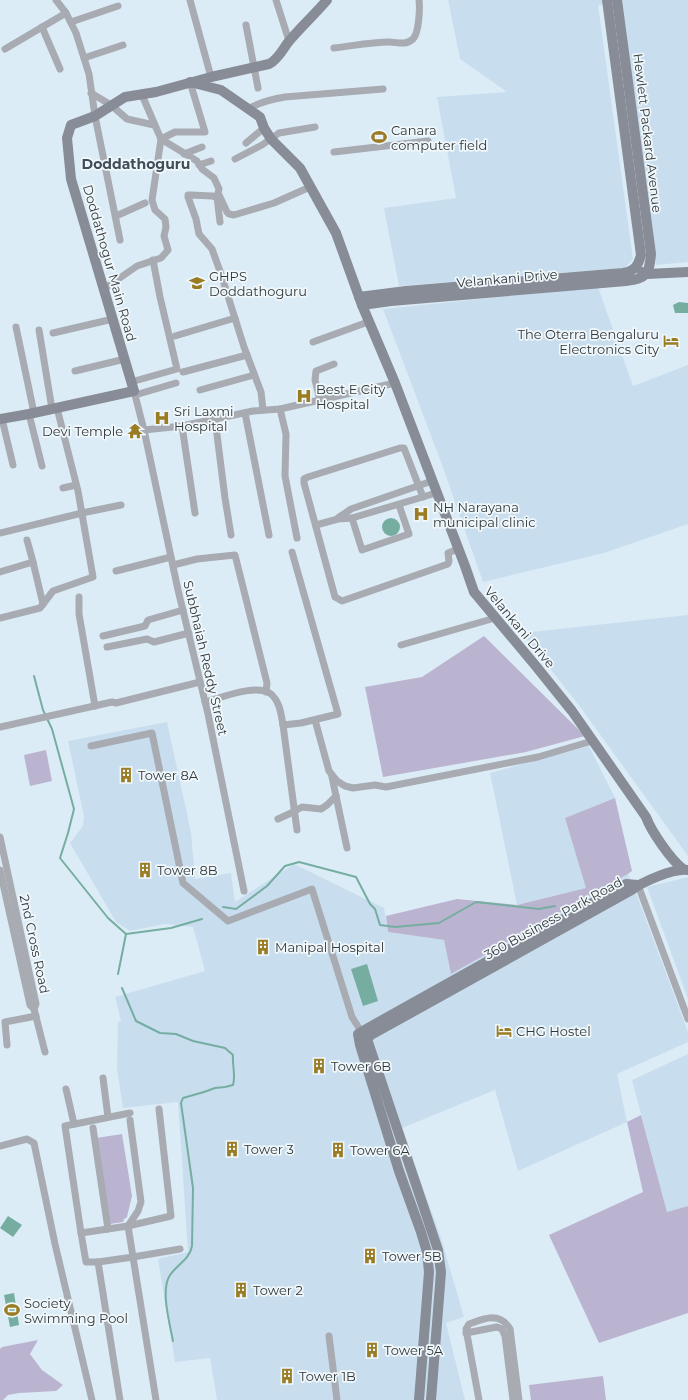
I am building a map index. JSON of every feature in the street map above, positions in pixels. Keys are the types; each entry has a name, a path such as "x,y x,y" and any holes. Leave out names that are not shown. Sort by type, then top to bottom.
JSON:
{"street":[{"path":"56,0 66,12 76,33 89,74 95,116 120,240"},
{"path":"190,0 211,77"},
{"path":"276,0 289,41"},
{"name":"Doddathogur Main Road","path":"134,389 71,179 67,138 71,125 95,116 125,97 156,92 190,82 254,68 274,61 289,41 314,16 327,0"},
{"path":"334,48 388,42 404,44 408,42 413,39 416,34 419,14 419,0"},
{"name":"Hewlett Packard Avenue","path":"607,0 641,255 637,267"},
{"name":"Hewlett Packard Avenue","path":"617,0 651,254 648,272"},
{"path":"71,22 118,6"},
{"path":"5,49 66,12"},
{"path":"246,25 258,88"},
{"path":"42,27 60,69"},
{"path":"84,58 123,45"},
{"path":"190,82 221,90 260,117 264,128 271,139 300,168 336,233 360,301"},
{"path":"161,138 175,132 205,132 190,82"},
{"path":"248,109 255,104 285,97 383,90"},
{"path":"91,93 111,105 127,118 154,125"},
{"path":"142,95 161,138 197,161 202,169 214,178 217,183 220,222"},
{"path":"235,160 279,133 315,127"},
{"path":"246,143 264,128"},
{"path":"104,289 137,266 161,258 168,250 164,236 166,227 165,219 155,210 152,200 161,138"},
{"path":"334,152 428,140"},
{"path":"184,154 202,147"},
{"path":"199,165 211,161"},
{"path":"218,195 227,212 234,215 274,204 310,188"},
{"path":"218,195 188,195 188,197 199,234 212,249 247,355 261,392 263,410"},
{"path":"116,216 145,203"},
{"path":"134,389 177,369 153,260"},
{"path":"637,267 648,272 688,272"},
{"name":"Velankani Drive","path":"360,301 414,290 632,272 637,267"},
{"name":"Velankani Drive","path":"360,301 391,301 636,280 648,272"},
{"name":"Velankani Drive","path":"360,301 396,383 474,592 556,691 646,817 649,824 675,862 686,868"},
{"path":"175,336 235,318"},
{"path":"53,332 113,320"},
{"path":"313,342 368,322"},
{"path":"16,327 42,466"},
{"path":"0,618 40,608 53,591 93,577 76,485 55,408 39,330"},
{"path":"183,372 247,355"},
{"path":"75,371 124,359"},
{"path":"320,400 315,380 316,371 334,364"},
{"path":"200,390 254,375"},
{"path":"144,430 182,426 245,413 280,409 396,383"},
{"path":"13,465 1,419 32,414 134,389 176,384"},
{"name":"Subbhaiah Reddy Street","path":"134,389 171,558 205,702 231,822 244,891"},
{"path":"280,409 286,434 285,476 297,538"},
{"path":"245,413 269,535"},
{"path":"215,419 231,535"},
{"path":"182,426 194,514"},
{"path":"423,497 404,448 304,479 335,597 342,601 448,564 448,553 458,549"},
{"path":"338,518 351,508 432,481"},
{"path":"64,488 76,485"},
{"path":"316,525 338,518 352,518 436,493"},
{"path":"381,497 385,509"},
{"path":"352,518 362,550 409,534 399,505"},
{"path":"0,533 82,513 121,506"},
{"path":"27,540 43,604"},
{"path":"283,725 315,720 338,714 292,552"},
{"path":"173,565 197,559 235,555 267,683 266,692"},
{"path":"116,571 171,558"},
{"path":"0,572 33,562"},
{"path":"79,597 79,614 95,706"},
{"path":"103,636 145,626 148,620 183,610"},
{"path":"401,645 495,618"},
{"path":"107,647 148,639 154,642 189,633"},
{"path":"0,727 95,706 112,702 115,699 200,680"},
{"path":"205,702 244,692 266,692 272,695 281,710 298,830"},
{"path":"315,720 331,774 347,848"},
{"path":"91,746 152,733 183,883 228,921 312,889 352,1017 364,1035 438,1250 441,1272 431,1400"},
{"path":"331,774 341,784 349,787 358,788 375,785 386,787 538,756 592,741"},
{"path":"278,818 302,807 321,809 336,796"},
{"path":"646,817 655,821 686,868"},
{"name":"2nd Cross Road","path":"0,837 2,854 36,1004 35,1012"},
{"path":"665,874 670,872 674,867 675,862"},
{"name":"360 Business Park Road","path":"364,1035 371,1035 630,891 638,885 650,879 686,868"},
{"name":"2nd Cross Road","path":"0,870 30,1005 35,1012"},
{"path":"638,885 688,1018"},
{"path":"7,1044 5,1022 35,1012 45,1052"},
{"path":"364,1035 358,1036 360,1045 399,1171 427,1252 429,1272 419,1400"},
{"path":"103,1078 108,1117"},
{"path":"66,1089 74,1124"},
{"path":"81,1233 108,1230 171,1216 159,1109"},
{"path":"156,1400 133,1258 128,1226 138,1211 141,1202 130,1117 108,1117 66,1125 64,1127 86,1262 133,1258 180,1249"},
{"path":"93,1128 108,1230"},
{"path":"0,1146 27,1139 34,1143 55,1244 92,1400"},
{"path":"98,1262 120,1400"},
{"path":"479,1400 466,1329 472,1322 495,1317 506,1323 510,1329 520,1400"},
{"path":"466,1333 496,1327 502,1329 505,1336 513,1400"},
{"path":"329,1336 337,1400"}],"shaded area":[{"path":"448,0 688,0 688,262 656,265 619,2 598,5 633,259 625,268 399,286 384,208 456,198 437,97 507,92 460,59"},
{"path":"598,287 633,386 688,365 688,524 604,553 483,582 441,462 383,309"},
{"path":"679,302 688,303 688,313 675,313 673,305"},
{"path":"391,518 397,521 400,527 397,533 391,536 385,533 382,527 385,521"},
{"path":"688,615 688,856 581,708 522,633"},
{"path":"484,636 585,736 526,752 383,777 365,687 422,677"},
{"path":"167,722 191,832 195,879 231,873 235,902 294,864 384,908 388,932 444,940 451,974 628,874 688,1032 688,1042 617,1074 627,1122 518,1171 495,1090 402,1128 441,1238 464,1317 446,1323 465,1400 217,1400 210,1358 175,1362 158,1259 188,1252 178,1102 123,1108 117,1069 118,1022 121,1021 115,997 205,971 193,927 165,924 130,931 116,922 70,843 83,826 84,816 68,741"},
{"path":"589,746 615,798 565,818 587,888 517,905 490,773"},
{"path":"46,750 52,781 30,786 24,755"},
{"path":"615,798 632,871 628,874 451,974 444,940 388,932 386,916 457,899 517,905 586,888 565,818"},
{"path":"688,877 688,999 647,887"},
{"path":"367,964 378,1001 363,1006 351,969"},
{"path":"688,1054 688,1206 667,1212 632,1080"},
{"path":"641,1115 667,1212 688,1206 688,1313 599,1343 549,1235 643,1192 627,1122"},
{"path":"122,1134 132,1196 127,1217 123,1222 110,1224 96,1138"},
{"path":"8,1216 22,1225 13,1237 0,1228"},
{"name":"Society Swimming Pool","path":"14,1293 19,1325 10,1327 4,1295"},
{"path":"38,1340 30,1354 42,1370 63,1385 56,1391 19,1393 8,1395 3,1400 0,1400 0,1349 2,1347"},
{"path":"603,1376 606,1400 531,1400 529,1385"}],"waterway":[{"path":"34,676 43,710 52,729 74,809 60,858 108,918 126,934 171,928 202,919"},
{"path":"223,907 236,909 267,886 285,866 299,862 356,877 370,904 375,909 380,925 395,927 439,923 476,902 539,909 555,906"},
{"path":"118,974 126,934"},
{"path":"122,988 136,1021 160,1033 176,1034 193,1041 225,1048 233,1055 233,1085 215,1088 183,1098 181,1103 193,1188 192,1246 189,1255 173,1271 167,1281 166,1298 173,1341"}],"place":[{"name":"Canara computer field","path":"379,137"},
{"name":"GHPS Doddathoguru","path":"197,283"},
{"name":"The Oterra Bengaluru Electronics City","path":"671,341"},
{"name":"Best E City Hospital","path":"304,396"},
{"name":"Sri Laxmi Hospital","path":"162,418"},
{"name":"Devi Temple","path":"135,431"},
{"name":"NH Narayana municipal clinic","path":"421,514"},
{"name":"Tower 8A","path":"126,775"},
{"name":"Tower 8B","path":"145,870"},
{"name":"Manipal Hospital","path":"263,947"},
{"name":"CHG Hostel","path":"504,1031"},
{"name":"Tower 6B","path":"319,1066"},
{"name":"Tower 3","path":"232,1149"},
{"name":"Tower 6A","path":"338,1150"},
{"name":"Tower 5B","path":"370,1256"},
{"name":"Tower 2","path":"241,1290"},
{"name":"Society Swimming Pool","path":"12,1310"},
{"name":"Tower 5A","path":"372,1350"},
{"name":"Tower 1B","path":"287,1376"}],"district":[{"name":"Doddathoguru","path":"136,164"}]}
